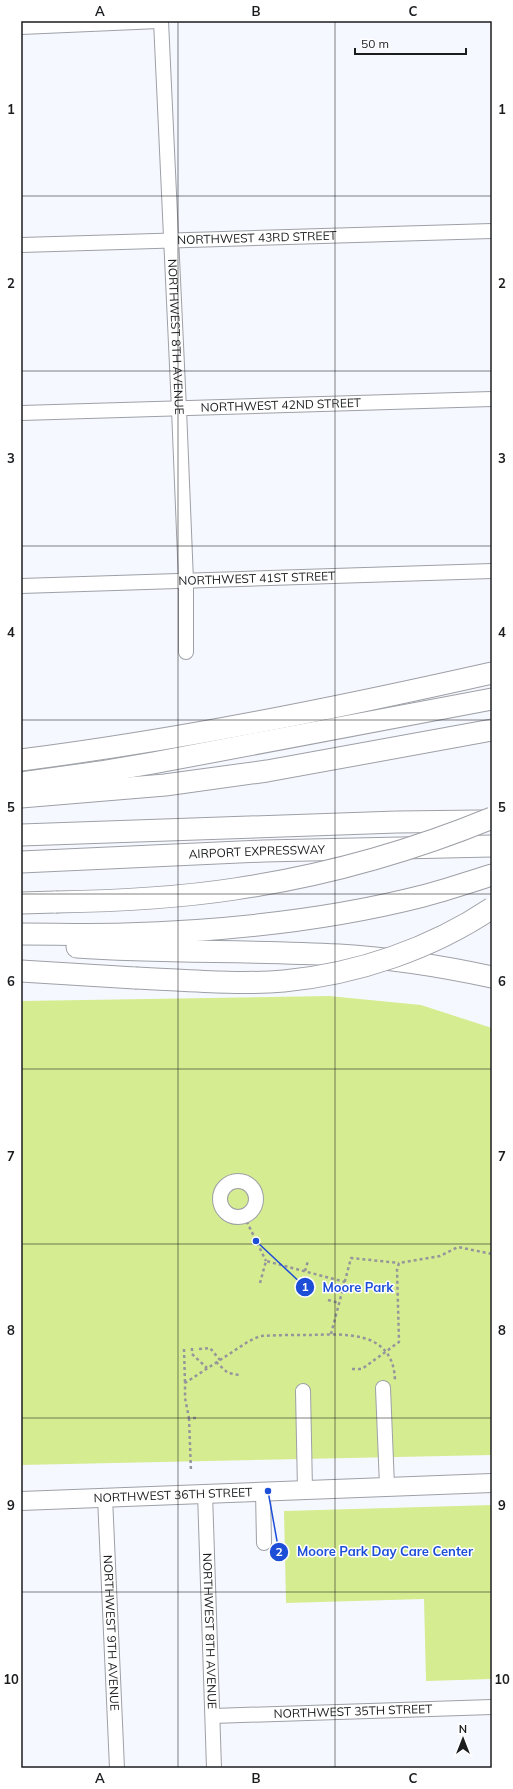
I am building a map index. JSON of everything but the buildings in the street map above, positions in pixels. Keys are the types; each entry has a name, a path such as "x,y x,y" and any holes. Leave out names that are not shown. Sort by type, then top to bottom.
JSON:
{"highway":[{"path":"21,760 136,743 335,707 492,672"},
{"path":"21,782 145,764 492,699"},
{"path":"21,797 165,785 267,771 492,730"},
{"path":"21,903 103,901 191,894 283,881 377,859 429,842 492,818"},
{"name":"AIRPORT EXPRESSWAY","path":"21,835 397,822 492,821"},
{"name":"AIRPORT EXPRESSWAY","path":"21,862 264,852 492,846"},
{"path":"21,934 122,934 235,927 342,913 424,896 492,875"},
{"path":"21,971 135,978 256,982 291,980 343,971 410,951 464,926 492,908"},
{"path":"21,940 122,950 348,956 435,965 492,977"}],"main road":[{"name":"NORTHWEST 36TH STREET","path":"21,1500 492,1483"}],"street":[{"path":"21,27 160,21"},
{"name":"NORTHWEST 8TH AVENUE","path":"160,21 179,409 186,581 186,652"},
{"name":"NORTHWEST 43RD STREET","path":"21,245 170,242 492,231"},
{"name":"NORTHWEST 42ND STREET","path":"21,413 492,400"},
{"name":"NORTHWEST 41ST STREET","path":"21,586 492,571"},
{"path":"387,1486 389,1388"},
{"path":"303,1391 305,1490"},
{"path":"263,1491 264,1543"},
{"name":"NORTHWEST 8TH AVENUE","path":"204,1493 214,1768"},
{"name":"NORTHWEST 9TH AVENUE","path":"105,1497 117,1768"},
{"name":"NORTHWEST 35TH STREET","path":"213,1716 492,1707"}],"path":[{"path":"244,1216 266,1261 260,1283"},
{"path":"331,1334 351,1258 399,1263 440,1256 458,1247 492,1254"},
{"path":"266,1261 345,1282"},
{"path":"305,1271 308,1261"},
{"path":"352,1369 362,1369 399,1342 397,1270 399,1263"},
{"path":"328,1300 339,1303"},
{"path":"185,1383 249,1341 260,1336 331,1334 359,1335 373,1342 385,1351 392,1360 394,1367 389,1388"},
{"path":"192,1348 192,1354 207,1368"},
{"path":"199,1349 210,1348 220,1360"},
{"path":"184,1349 185,1398 189,1418 191,1472"},
{"path":"216,1362 228,1373 239,1375"},
{"path":"189,1418 196,1418"}],"green space":[{"path":"329,996 421,1005 492,1028 492,1455 21,1465 21,1001"},
{"path":"492,1505 492,1679 426,1681 424,1599 286,1603 284,1511"}],"place":[{"name":"Moore Park","path":"256,1241"},
{"name":"Moore Park Day Care Center","path":"268,1491"}]}
